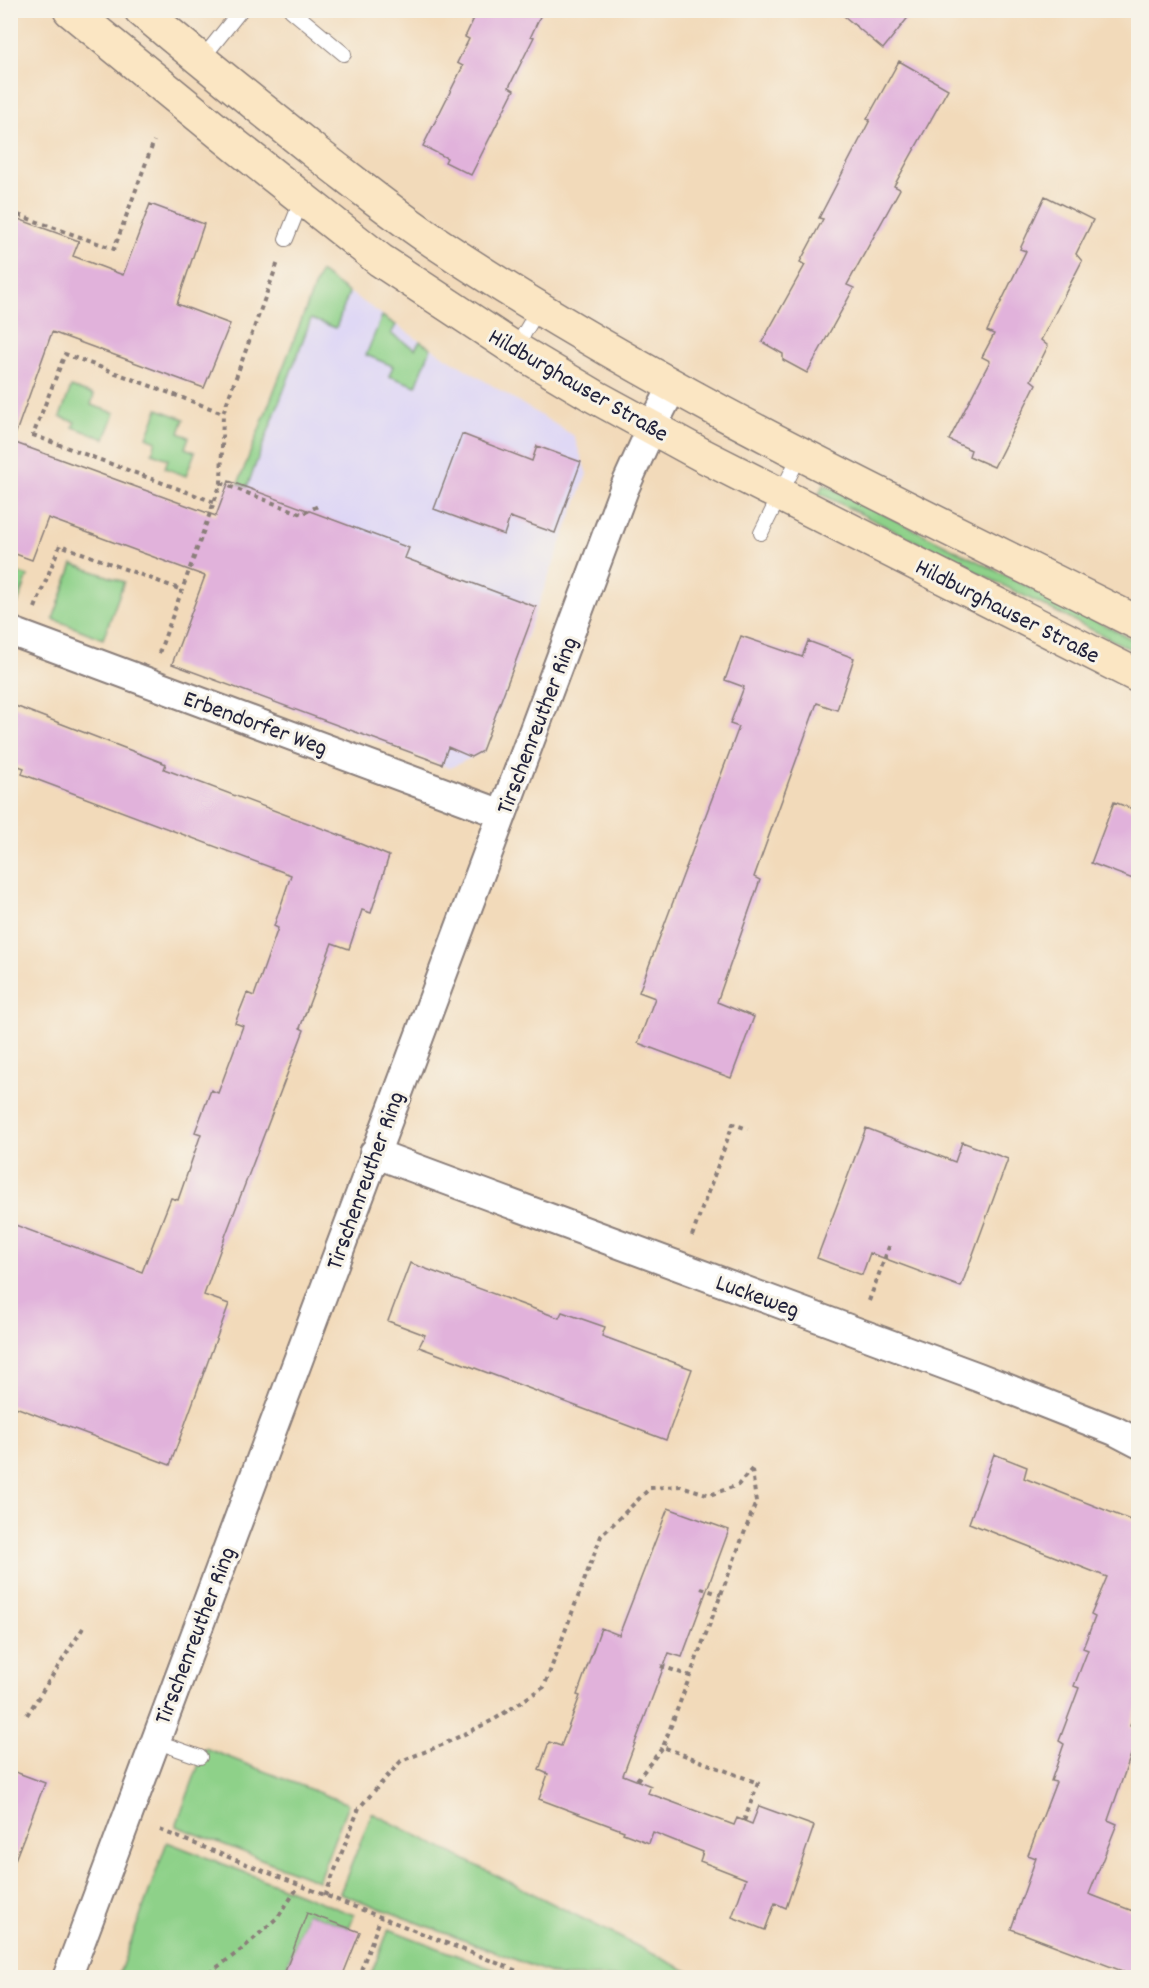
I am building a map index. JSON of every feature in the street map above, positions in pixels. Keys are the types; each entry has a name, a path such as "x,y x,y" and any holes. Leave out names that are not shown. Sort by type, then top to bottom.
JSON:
{"main road":[{"name":"Hildburghauser Straße","path":"70,10 380,260 515,349 594,396 780,495 1138,676"},
{"name":"Hildburghauser Straße","path":"141,10 396,216 539,308 673,386 1138,623"}],"street":[{"name":"Tirschenreuther Ring","path":"67,1977 624,489 673,386"},
{"name":"Erbendorfer Weg","path":"21,624 502,814"},
{"name":"Luckeweg","path":"374,1154 978,1377 1116,1431 1138,1443"}],"lane":[{"path":"201,60 242,10"},
{"path":"291,10 344,54"},
{"path":"286,238 302,199"},
{"path":"515,349 539,308"},
{"path":"760,533 801,453"},
{"path":"154,1741 200,1758"}],"path":[{"path":"10,212 21,218 114,249 154,141"},
{"path":"157,658 221,483 223,413 286,238"},
{"path":"214,502 33,435 65,354 223,413"},
{"path":"221,483 302,514 320,505"},
{"path":"21,624 60,545 182,590"},
{"path":"692,1236 733,1124 748,1129"},
{"path":"869,1301 890,1244"},
{"path":"325,1896 359,1808 401,1761 442,1745 495,1719 544,1687 601,1536 650,1488 681,1486 710,1494 738,1485 752,1469 756,1502 663,1748 637,1780"},
{"path":"701,1588 721,1595"},
{"path":"27,1715 85,1625"},
{"path":"661,1666 690,1676"},
{"path":"663,1748 758,1783 744,1821"},
{"path":"160,1830 535,1977"},
{"path":"202,1977 240,1950 278,1917 299,1886"},
{"path":"358,1977 381,1917"}],"shaded area":[{"path":"320,272 420,341 574,436 587,474 483,752 450,768 172,664"}],"green space":[{"path":"320,272 349,293 336,328 311,319 247,487 238,484"},
{"path":"382,316 396,325 391,334 415,349 420,341 431,348 416,386 389,376 393,366 366,355"},
{"path":"71,387 94,395 91,405 115,413 105,439 73,427 75,422 60,417"},
{"path":"158,409 184,419 179,433 189,437 185,448 195,452 186,476 165,468 168,459 152,453 156,441 147,437"},
{"path":"824,484 1138,642 1138,653 819,493"},
{"path":"73,564 124,582 103,639 53,619"},
{"path":"10,570 28,576 18,603 11,600"},
{"path":"205,1748 348,1804 318,1881 176,1826"},
{"path":"372,1813 699,1977 561,1977 340,1893"},
{"path":"167,1842 354,1915 349,1928 307,1913 283,1977 267,1977 257,1974 256,1978 127,1978 119,1974"},
{"path":"389,1929 513,1977 370,1977"}],"building":[{"path":"478,10 543,10 531,36 534,37 509,87 514,90 471,175 445,162 447,158 423,146 463,66 457,63 469,39 465,37"},
{"path":"837,10 914,10 883,49"},
{"path":"899,61 948,89 894,186 900,189 847,285 854,288 807,373 783,360 783,354 762,342 805,265 800,262 823,219 819,218 870,120 867,119"},
{"path":"1045,196 1093,220 1076,254 1082,261 1041,340 1048,346 1031,380 1036,384 994,467 969,456 971,450 949,440 990,361 982,357 994,334 987,331 1026,251 1020,249"},
{"path":"150,204 204,224 177,304 230,324 204,388 52,332 14,438 10,438 10,216 79,241 73,256 123,275"},
{"path":"462,434 532,461 537,446 581,462 555,533 510,517 504,535 434,509"},
{"path":"10,441 216,516 229,481 409,548 405,558 536,607 482,751 471,757 448,747 442,764 172,664 205,576 48,518 32,560 10,552"},
{"path":"741,636 802,657 808,641 854,658 837,710 817,703 754,877 760,880 717,1002 754,1017 731,1078 638,1043 655,998 639,992 739,727 730,724 744,687 725,680"},
{"path":"10,704 166,764 164,769 389,856 371,913 362,910 349,949 332,943 300,1028 304,1030 204,1295 229,1304 170,1465 10,1405 10,1223 142,1272 171,1198 178,1200 201,1134 195,1132 211,1090 218,1093 243,1026 235,1023 247,993 254,996 278,928 274,926 291,875 22,774 24,768 10,763"},
{"path":"1114,802 1138,811 1138,881 1091,863"},
{"path":"866,1128 955,1162 962,1142 1008,1159 961,1287 870,1253 862,1275 817,1258"},
{"path":"410,1263 559,1318 562,1312 605,1327 602,1336 692,1369 666,1440 419,1347 425,1335 388,1321"},
{"path":"994,1454 1027,1467 1024,1478 1138,1523 1138,1704 1130,1726 1138,1730 1138,1735 1108,1820 1117,1824 1089,1894 1138,1913 1138,1977 1011,1929 1036,1858 1028,1855 1056,1782 1051,1781 1064,1744 1059,1741 1079,1688 1074,1686 1088,1650 1083,1648 1095,1617 1091,1615 1107,1577 969,1523"},
{"path":"668,1508 729,1530 682,1657 669,1653 623,1775 651,1786 648,1793 734,1825 737,1818 752,1824 759,1806 814,1826 786,1908 775,1903 765,1930 732,1917 746,1879 700,1861 703,1852 653,1832 649,1843 623,1833 624,1831 539,1799 548,1774 539,1770 549,1742 561,1746 580,1696 577,1695 601,1628 619,1635"},
{"path":"10,1770 45,1783 13,1865 10,1865"},
{"path":"307,1913 360,1932 342,1977 283,1977"}]}
